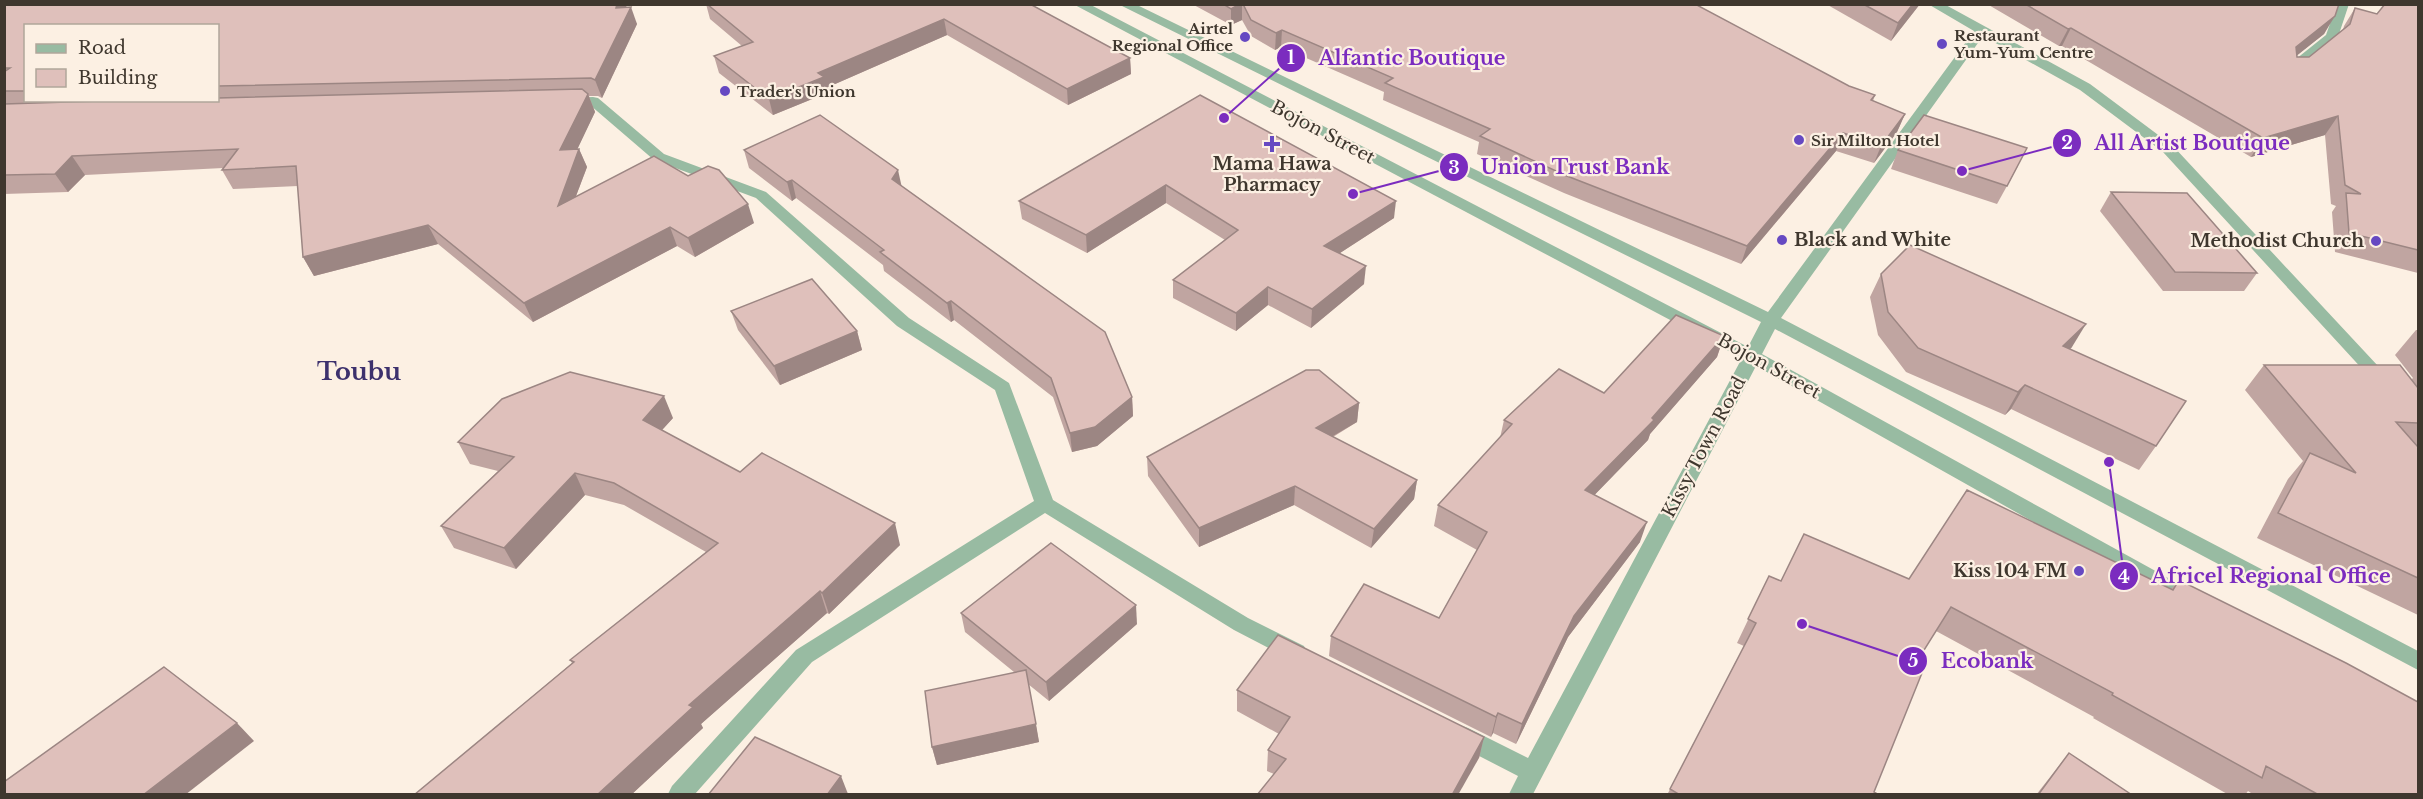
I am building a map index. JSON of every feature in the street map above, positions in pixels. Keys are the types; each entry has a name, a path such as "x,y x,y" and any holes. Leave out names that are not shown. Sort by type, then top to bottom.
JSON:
{"street":[{"name":"Bojon Street","path":"1079,4 1752,356 2200,605"},
{"name":"Bojon Street","path":"1124,4 1771,320 2418,662"},
{"path":"1934,4 2085,87 2168,149 2392,392"},
{"path":"2291,70 2332,37 2343,4"},
{"name":"Kissy Town Road","path":"1521,795 1771,320 1981,30"},
{"path":"546,102 593,101 659,157 761,195 903,322 1003,387 1045,504 1240,624 1314,661"},
{"path":"680,795 804,656 1045,504"},
{"path":"1450,730 1533,772"}],"building":[{"path":"6,4 617,4 616,8 631,7 595,80 591,78 219,86 219,24 24,24 24,91 4,91 4,72 10,68 4,68 4,6"},
{"path":"707,4 1030,4 1130,58 1067,89 944,19 818,73 824,77 769,99 714,56 753,42"},
{"path":"1223,4 1240,4 1231,9"},
{"path":"1243,4 1695,4 1849,86 1875,95 1871,100 1905,114 1881,146 1843,133 1747,246 1567,176 1480,136 1490,129 1385,83 1393,78 1282,30 1276,33 1251,20"},
{"path":"1863,4 1913,4 1898,23"},
{"path":"2025,4 2339,4 2335,16 2296,47 2297,57 2309,57 2350,24 2355,8 2377,14 2385,4 2418,4 2418,250 2349,233 2346,193 2361,194 2345,185 2338,116 2263,138"},
{"path":"582,89 588,94 560,150 579,149 558,206 654,156 688,176 708,166 719,170 748,204 688,238 670,227 524,303 428,225 303,257 296,166 222,170 238,149 72,156 55,174 4,175 4,104 219,102 219,98"},
{"path":"1200,95 1396,201 1324,246 1366,266 1312,309 1268,287 1236,313 1173,280 1238,230 1166,185 1086,235 1019,201"},
{"path":"820,115 898,170 892,179 1105,332 1132,397 1095,427 1070,433 1051,378 951,301 947,303 880,252 884,250 792,180 787,182 744,150"},
{"path":"1924,115 2027,148 2007,186 1898,150"},
{"path":"2111,192 2187,193 2257,273 2175,272"},
{"path":"1910,245 2086,324 2063,346 2186,401 2156,446 2025,385 2018,392 1918,348 1888,312 1881,274"},
{"path":"812,279 857,331 774,366 731,311"},
{"path":"1676,315 1724,336 1652,418 1654,420 1585,490 1647,522 1574,616 1522,724 1498,713 1496,717 1331,636 1364,584 1439,618 1487,532 1438,505 1512,424 1504,420 1559,369 1604,393"},
{"path":"2264,365 2400,365 2418,388 2418,423 2396,422 2418,447 2418,578 2278,513 2310,453 2356,473"},
{"path":"1306,370 1319,370 1359,403 1316,428 1417,480 1374,529 1295,486 1199,528 1147,457"},
{"path":"570,372 664,396 643,420 740,472 762,453 895,523 822,593 820,591 689,705 693,707 597,795 414,795 574,662 570,660 718,543 614,483 575,473 504,548 441,526 514,457 458,442 502,399"},
{"path":"1967,490 2173,590 2179,580 2346,663 2418,702 2418,795 2319,795 2266,766 2262,778 2112,695 2113,693 1951,607 1919,658 1926,663 1874,792 1879,795 1680,795 1670,789 1756,623 1748,619 1769,576 1781,581 1804,534 1909,579"},
{"path":"1051,543 1136,605 1046,682 961,613"},
{"path":"1278,635 1484,737 1452,795 1257,795 1286,759 1268,750 1290,717 1237,690"},
{"path":"164,667 237,723 143,795 4,794 4,782"},
{"path":"1026,670 1036,724 932,747 925,691"},
{"path":"755,737 841,776 827,795 708,795"},
{"path":"2069,753 2132,795 2038,795"}],"place":[{"name":"Airtel Regional Office","path":"1245,37"},
{"name":"Restaurant Yum-Yum Centre","path":"1942,44"},
{"name":"Trader's Union","path":"725,91"},
{"name":"Alfantic Boutique","path":"1224,118"},
{"name":"Sir Milton Hotel","path":"1799,140"},
{"name":"Mama Hawa Pharmacy","path":"1272,144"},
{"name":"All Artist Boutique","path":"1962,171"},
{"name":"Union Trust Bank","path":"1353,194"},
{"name":"Black and White","path":"1782,240"},
{"name":"Methodist Church","path":"2376,241"},
{"name":"Africel Regional Office","path":"2109,462"},
{"name":"Kiss 104 FM","path":"2079,571"},
{"name":"Ecobank","path":"1802,624"}],"district":[{"name":"Toubu","path":"359,371"}]}
